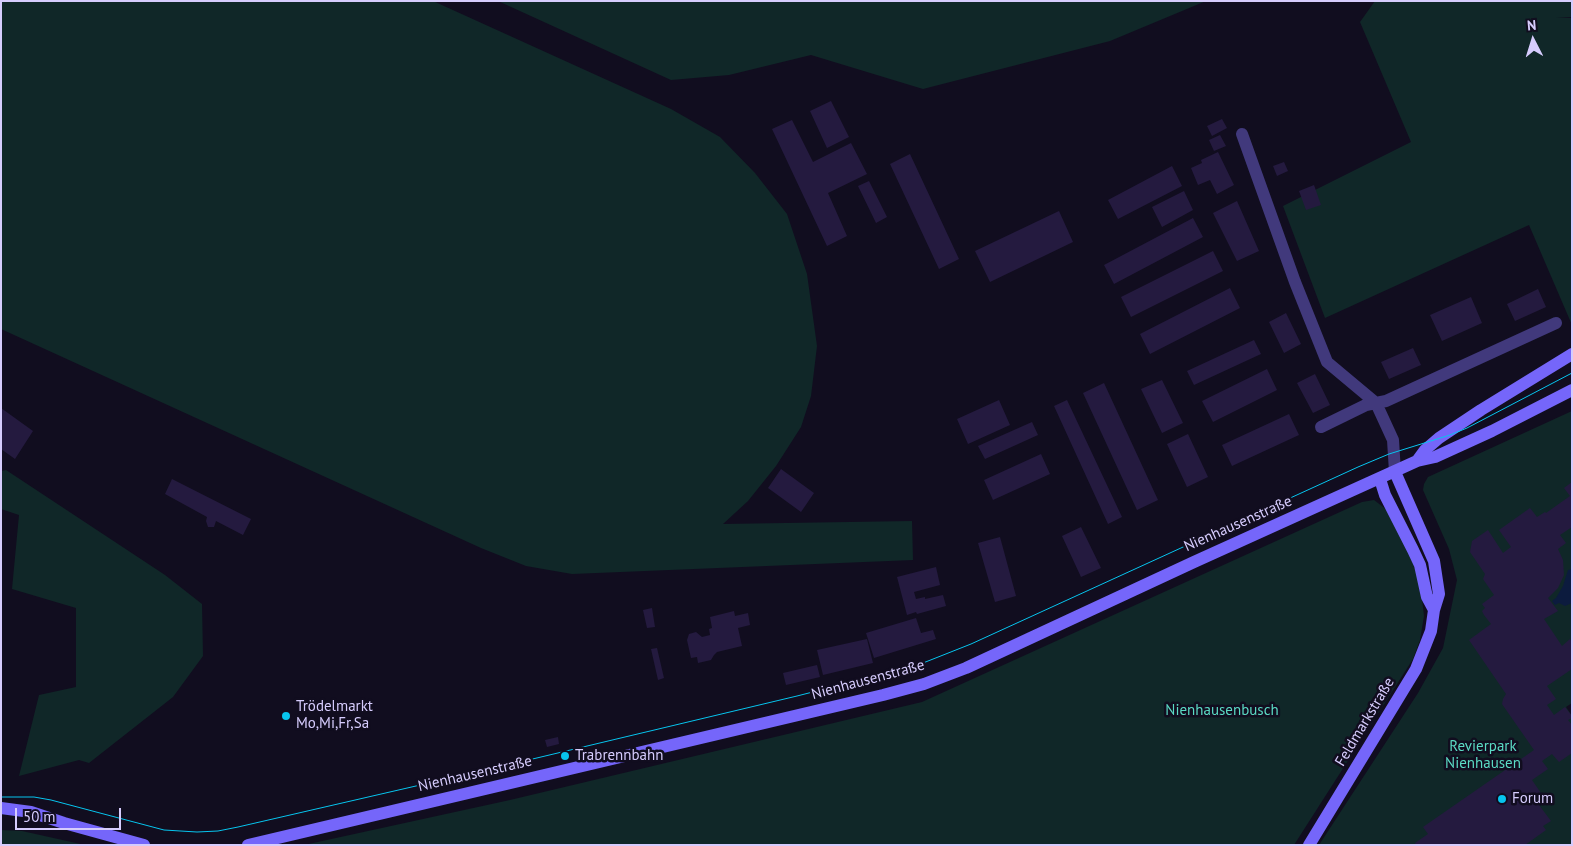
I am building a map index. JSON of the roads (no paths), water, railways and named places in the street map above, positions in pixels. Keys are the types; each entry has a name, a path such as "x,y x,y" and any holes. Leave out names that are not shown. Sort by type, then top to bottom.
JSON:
{"main road":[{"path":"1417,461 1425,450 1439,438 1572,354"},
{"path":"1395,472 1417,461 1435,457 1492,431 1572,390"},
{"name":"Nienhausenstraße","path":"248,845 924,684 966,668 1202,558 1395,472"},
{"name":"Feldmarkstraße","path":"1309,845 1416,669 1432,632 1434,610 1439,594 1438,576 1434,561 1395,472"},
{"path":"1380,479 1385,495 1420,565 1426,597 1434,610"},
{"path":"1,808 30,812 64,824 144,845"}],"street":[{"path":"1242,134 1295,282 1327,362 1376,403 1393,440 1395,472"},
{"path":"1321,427 1366,405 1386,401 1556,323"}],"water":[{"path":"1572,569 1572,603 1565,606 1559,603 1555,605 1552,601 1563,586 1568,570"}],"tram line":[{"path":"1,797 34,797 51,800 164,830 218,831 520,762 903,669 971,644 1358,467 1389,454 1467,428 1572,373"}],"place":[{"name":"Trödelmarkt Mo,Mi,Fr,Sa","path":"286,716"},
{"name":"Trabrennbahn","path":"565,756"},
{"name":"Forum","path":"1502,799"}],"park label":[{"name":"Nienhausenbusch","path":"1222,711"},
{"name":"Revierpark Nienhausen","path":"1483,756"}]}
